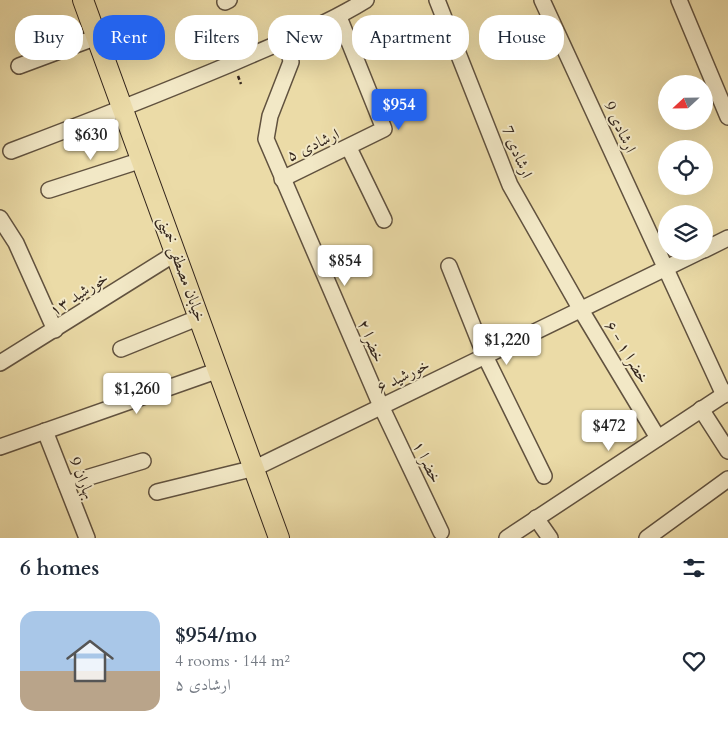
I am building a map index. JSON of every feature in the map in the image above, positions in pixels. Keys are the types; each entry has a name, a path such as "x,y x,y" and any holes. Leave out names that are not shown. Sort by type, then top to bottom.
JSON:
{"main road":[{"name":"خیابان مصطفی خمینی","path":"83,0 93,26"},
{"name":"خیابان مصطفی خمینی","path":"105,60 279,538"}],"street":[{"path":"341,15 366,0"},
{"name":"ارشادی 7","path":"437,0 510,185 581,310"},
{"name":"ارشادی 9","path":"542,0 666,269 726,393"},
{"path":"679,0 728,117"},
{"name":"ارشادی ۵","path":"282,179 349,148 384,129 342,24"},
{"path":"19,66 93,38"},
{"path":"11,152 123,109 268,48"},
{"name":"خضرا ۲","path":"292,60 270,116 266,139 381,406"},
{"path":"349,148 384,220"},
{"path":"49,190 142,160"},
{"path":"0,218 5,234 20,252 56,330"},
{"name":"خورشید ۶","path":"713,246 728,238"},
{"name":"خورشید ۱۳","path":"0,363 56,330 176,253"},
{"name":"خورشید ۶","path":"156,492 255,468 684,260"},
{"path":"449,266 485,356 544,476"},
{"name":"خضرا ۱ - ۶","path":"581,310 658,438"},
{"path":"122,349 200,317"},
{"path":"0,447 219,370"},
{"path":"507,538 726,393"},
{"name":"خضرا ۱","path":"381,406 441,532"},
{"path":"701,409 728,451"},
{"name":"بهاران 9","path":"45,432 87,538"},
{"path":"66,484 143,461"},
{"path":"647,538 728,479"},
{"path":"536,518 550,538"}]}
